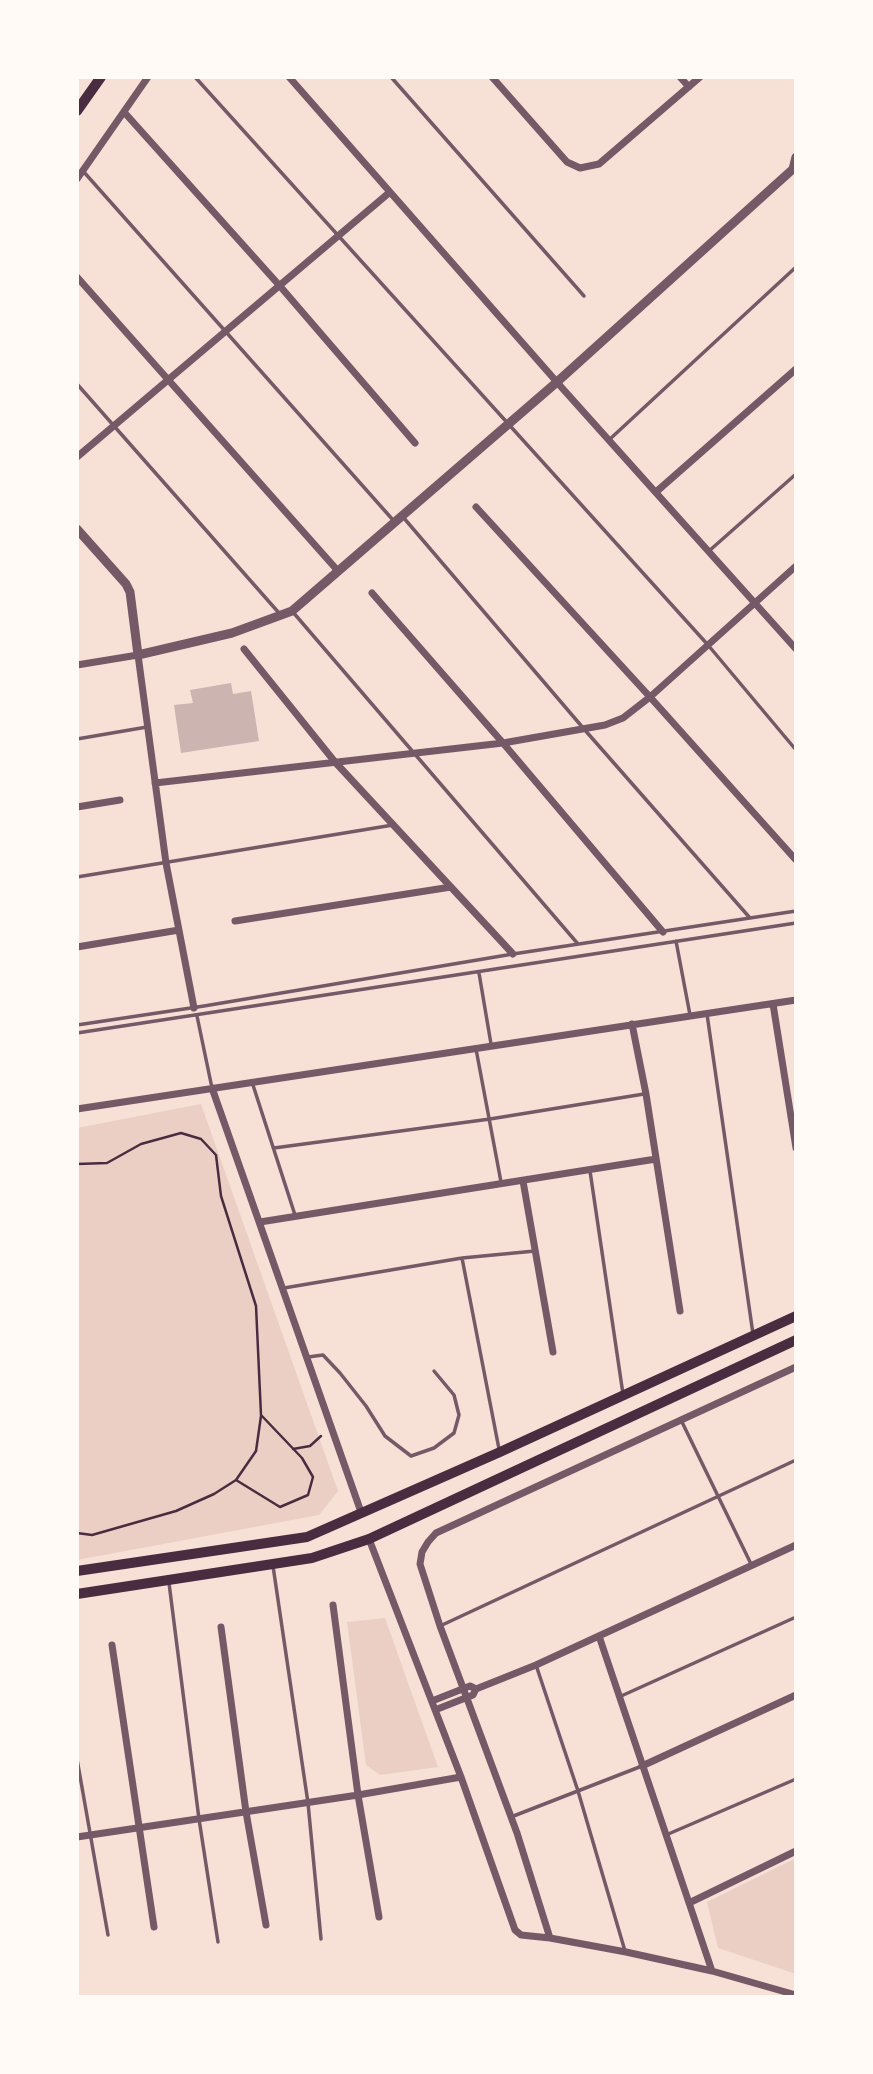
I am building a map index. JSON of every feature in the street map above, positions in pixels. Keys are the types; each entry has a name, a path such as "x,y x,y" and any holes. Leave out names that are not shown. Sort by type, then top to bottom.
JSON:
{"main road":[{"path":"77,111 101,77"},
{"path":"77,1571 307,1537 500,1452 796,1315"},
{"path":"77,1594 312,1558 369,1538 796,1340"}],"street":[{"path":"77,178 148,77"},
{"path":"289,77 796,649"},
{"path":"492,77 567,162 580,168 599,164 700,77"},
{"path":"680,77 688,87"},
{"path":"124,113 279,285 415,443"},
{"path":"77,665 138,655 232,634 292,611 557,382 794,171 796,157"},
{"path":"77,457 390,192"},
{"path":"77,277 338,571"},
{"path":"656,492 796,369"},
{"path":"476,508 796,860"},
{"path":"77,529 130,592 166,863 196,1012"},
{"path":"155,783 503,743 605,725 623,718 650,697 796,566"},
{"path":"372,593 663,932"},
{"path":"244,649 335,762 513,954"},
{"path":"77,807 120,800"},
{"path":"234,921 451,887"},
{"path":"77,947 178,930"},
{"path":"77,1110 796,1000"},
{"path":"773,1004 796,1148"},
{"path":"632,1024 646,1094 680,1311"},
{"path":"212,1088 361,1512"},
{"path":"260,1222 656,1159"},
{"path":"523,1181 553,1352"},
{"path":"550,1938 511,1817 439,1626 420,1564 422,1552 436,1533 796,1367"},
{"path":"369,1538 461,1777 515,1930 521,1935 626,1952 712,1971 796,1995"},
{"path":"435,1710 473,1695 476,1689 537,1665 796,1545"},
{"path":"333,1605 358,1795 379,1917"},
{"path":"221,1627 246,1812 266,1925"},
{"path":"599,1636 712,1971"},
{"path":"112,1645 154,1927"},
{"path":"432,1701 470,1686 476,1689"},
{"path":"642,1766 796,1695"},
{"path":"77,1837 461,1777"},
{"path":"689,1903 796,1851"}],"lane":[{"path":"195,77 708,645 796,750"},
{"path":"391,77 584,296"},
{"path":"83,172 398,518 750,918"},
{"path":"610,439 796,267"},
{"path":"77,384 280,615"},
{"path":"709,551 796,474"},
{"path":"292,611 578,944"},
{"path":"77,740 148,727"},
{"path":"77,877 393,825"},
{"path":"77,1033 513,954 796,911"},
{"path":"77,1025 196,1012 478,972 796,923"},
{"path":"676,941 690,1017"},
{"path":"478,972 491,1046"},
{"path":"196,1012 212,1088"},
{"path":"707,1014 754,1335"},
{"path":"476,1049 501,1184"},
{"path":"252,1082 295,1217"},
{"path":"274,1148 490,1119 646,1094"},
{"path":"590,1171 623,1395"},
{"path":"284,1288 461,1258 536,1251"},
{"path":"461,1258 500,1452"},
{"path":"308,1357 323,1355 366,1406 385,1436 411,1456 434,1447 454,1433 457,1424 459,1415 454,1395 434,1371"},
{"path":"681,1420 752,1566"},
{"path":"439,1626 796,1460"},
{"path":"272,1564 308,1803 321,1939"},
{"path":"169,1580 198,1819 218,1942"},
{"path":"619,1697 796,1617"},
{"path":"537,1665 626,1952"},
{"path":"77,1759 108,1935"},
{"path":"511,1817 642,1766"},
{"path":"666,1835 796,1779"}],"path":[{"path":"77,1164 107,1163 141,1144 181,1133 201,1139 216,1155 221,1196 256,1306 261,1415 256,1451 236,1480 214,1494 176,1511 92,1535 77,1533"},
{"path":"236,1480 280,1507 308,1494 313,1477 302,1458 261,1415"},
{"path":"293,1449 310,1446 332,1428"}],"shaded area":[{"path":"201,1104 338,1491 319,1515 77,1560 77,1128"},
{"path":"385,1618 438,1767 380,1775 366,1765 347,1622"},
{"path":"796,1858 796,1974 718,1948 707,1902"}],"building":[{"path":"231,683 233,694 251,691 259,741 181,753 174,705 193,703 190,690"}]}
